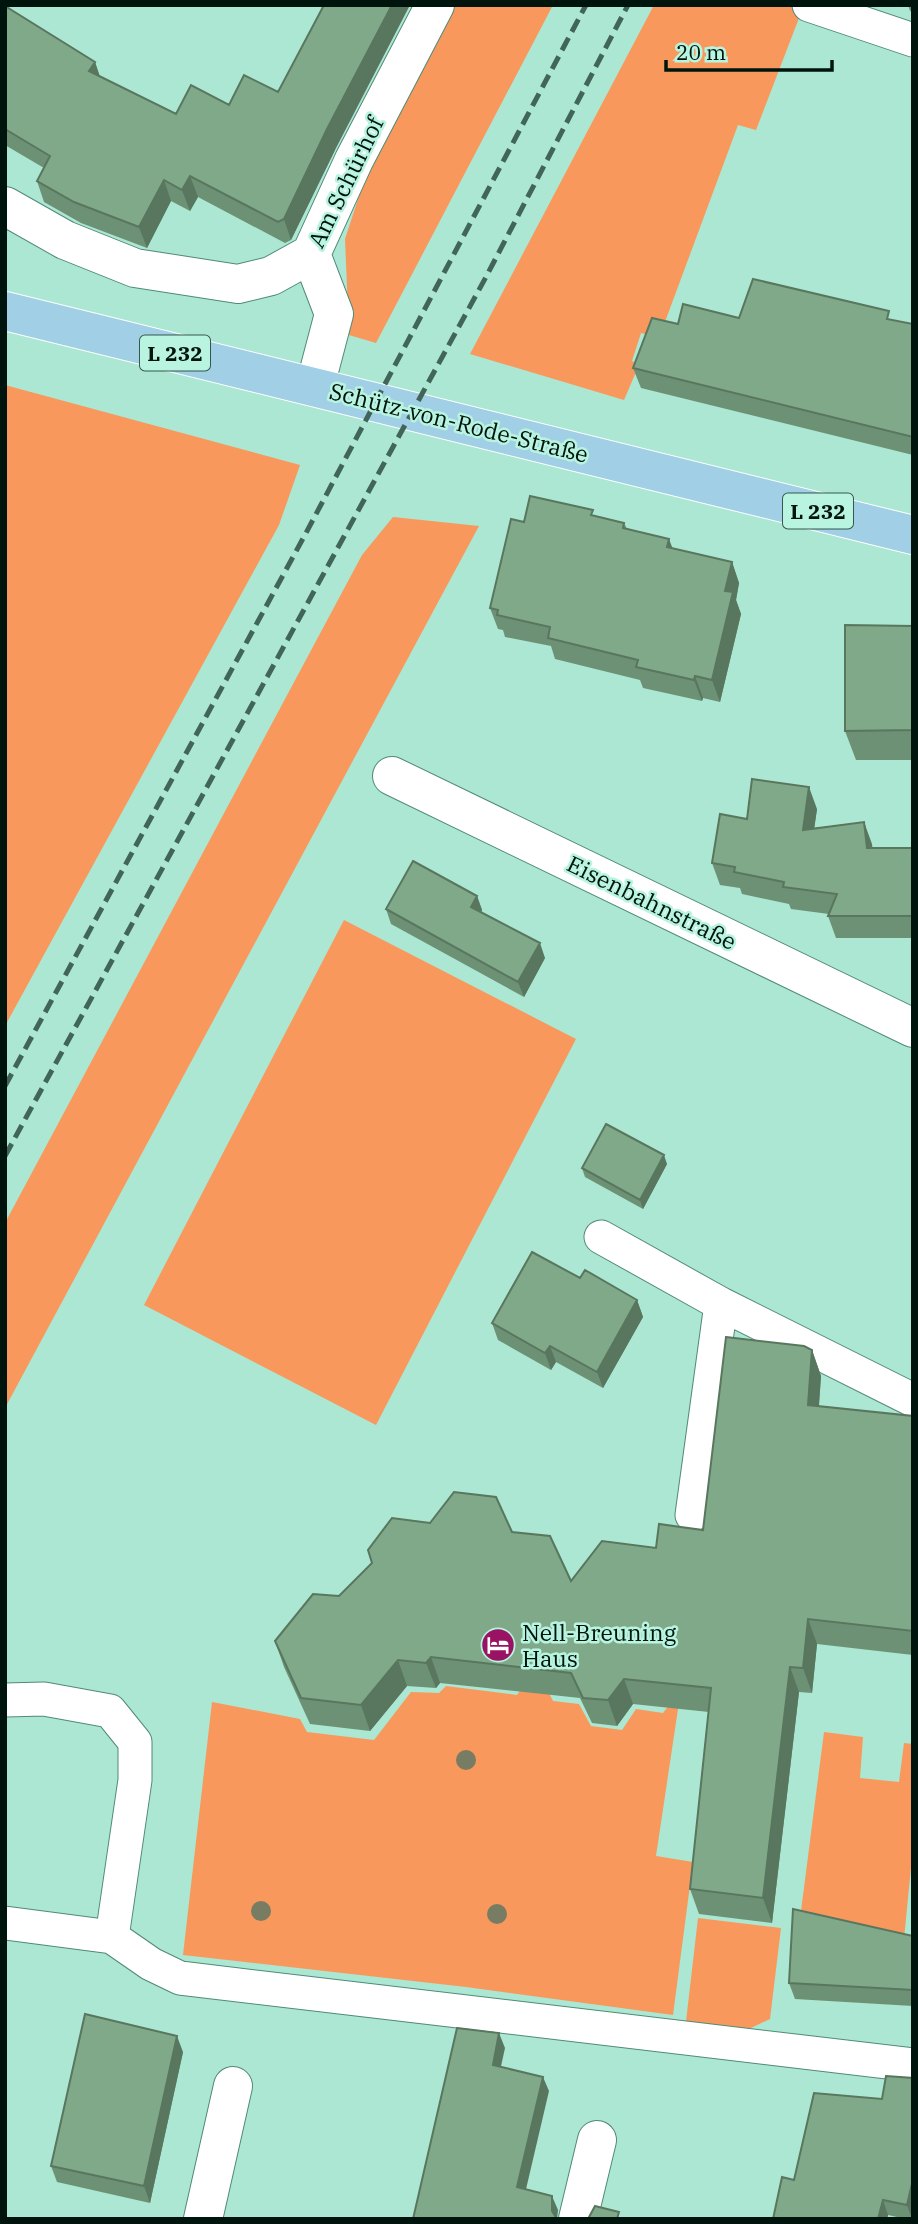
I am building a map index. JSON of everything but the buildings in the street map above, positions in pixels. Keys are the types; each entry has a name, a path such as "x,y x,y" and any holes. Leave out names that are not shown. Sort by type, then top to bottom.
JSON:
{"main road":[{"name":"Schütz-von-Rode-Straße","path":"5,311 913,535"}],"street":[{"name":"Am Schürhof","path":"5,206 65,240 135,268 238,284 271,276 311,254 354,160 435,5"},
{"path":"311,254 334,314 315,386"},
{"name":"Eisenbahnstraße","path":"392,776 913,1028"},
{"path":"203,2219 233,2086"},
{"path":"578,2219 597,2140"}],"lane":[{"path":"809,5 913,40"},
{"path":"601,1237 721,1304 913,1401"},
{"path":"692,1515 721,1304"},
{"path":"5,1700 44,1699 110,1711 135,1742 135,1780 112,1937"},
{"path":"5,1923 112,1937 151,1964 180,1978 913,2065"}],"shaded area":[{"path":"454,5 553,5 376,343 349,335 345,239 371,159"},
{"path":"654,5 804,5 756,130 738,125 659,338 641,333 632,361 639,365 624,400 470,354"},
{"path":"5,385 300,465 279,525 5,1026"},
{"path":"393,517 479,526 5,1408 5,1223 362,555"},
{"path":"344,920 576,1039 376,1425 144,1305"},
{"path":"531,1674 541,1677 553,1701 579,1704 591,1726 622,1730 636,1709 663,1713 681,1689 656,1856 693,1862 673,2015 466,1987 183,1955 212,1702 300,1719 307,1732 374,1740 411,1692 439,1693 446,1686 517,1695"},
{"path":"824,1732 863,1737 860,1778 899,1782 904,1743 913,1744 913,1847 904,1939 801,1911"},
{"path":"698,1918 781,1928 770,2019 734,2036 685,2030"}],"railway":[{"path":"5,1086 306,533 586,5"},
{"path":"5,1156 486,277 628,5"}],"place":[{"name":"Nell-Breuning Haus","path":"498,1645"}]}
